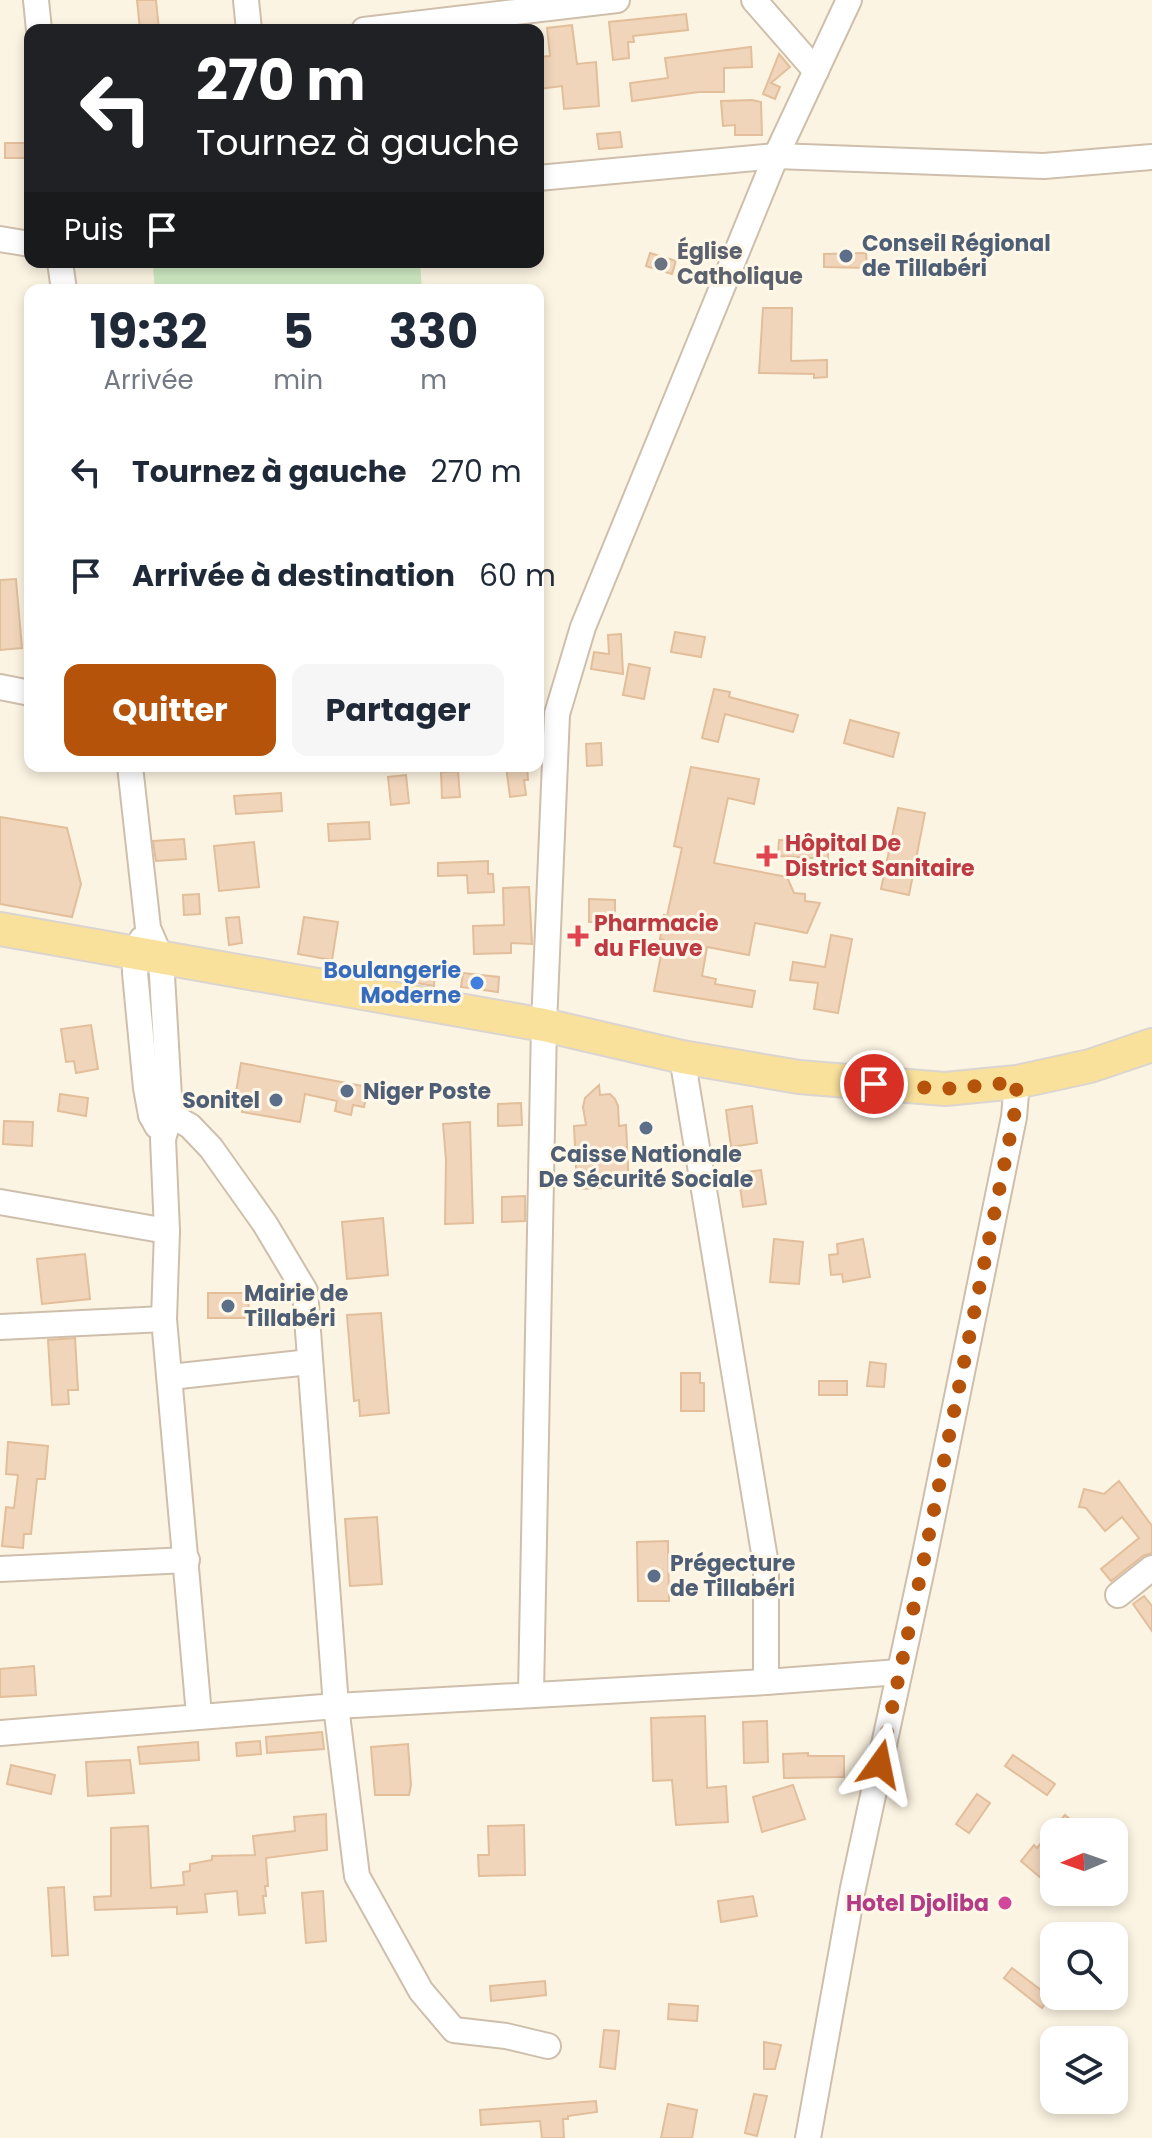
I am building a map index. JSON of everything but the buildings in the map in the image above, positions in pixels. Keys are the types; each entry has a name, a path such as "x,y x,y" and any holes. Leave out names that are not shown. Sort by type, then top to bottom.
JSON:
{"main road":[{"path":"0,929 148,946 544,1025 682,1057 799,1077 945,1089 1017,1082 1090,1066 1152,1045"}],"street":[{"path":"36,0 38,24"},
{"path":"246,0 248,24"},
{"path":"404,24 530,5 617,0"},
{"path":"754,0 816,71"},
{"path":"531,1693 544,1025 557,714 583,627 776,156 849,0"},
{"path":"544,177 776,156 1044,166 1152,157"},
{"path":"0,239 24,243"},
{"path":"0,687 24,692"},
{"path":"131,772 148,946 146,1088 160,1115 163,1139 167,1231 164,1319 199,1715"},
{"path":"682,1057 766,1565 766,1682"},
{"path":"808,2138 853,1888 1014,1117 1017,1082"},
{"path":"160,1115 190,1126 211,1148 265,1224 305,1291 336,1706 357,1876 421,1991 454,2030 506,2036 548,2046"},
{"path":"0,1202 167,1231"},
{"path":"0,1327 164,1319"},
{"path":"170,1377 310,1362"},
{"path":"0,1569 187,1560"},
{"path":"1118,1595 1152,1568"},
{"path":"0,1733 199,1715 899,1672"}],"green space":[{"path":"153,268 420,268 422,284 154,284"}],"place":[{"name":"Conseil Régional de Tillabéri","path":"846,256"},
{"name":"Église Catholique","path":"661,264"},
{"name":"Hôpital De District Sanitaire","path":"767,856"},
{"name":"Pharmacie du Fleuve","path":"578,936"},
{"name":"Boulangerie Moderne","path":"477,983"},
{"name":"Niger Poste","path":"347,1091"},
{"name":"Sonitel","path":"276,1100"},
{"name":"Caisse Nationale De Sécurité Sociale","path":"646,1128"},
{"name":"Mairie de Tillabéri","path":"228,1306"},
{"name":"Prégecture de Tillabéri","path":"654,1576"},
{"name":"Hotel Djoliba","path":"1005,1903"}],"route":[{"path":"874,1084 945,1089 1017,1082 1014,1117 880,1764"}]}
